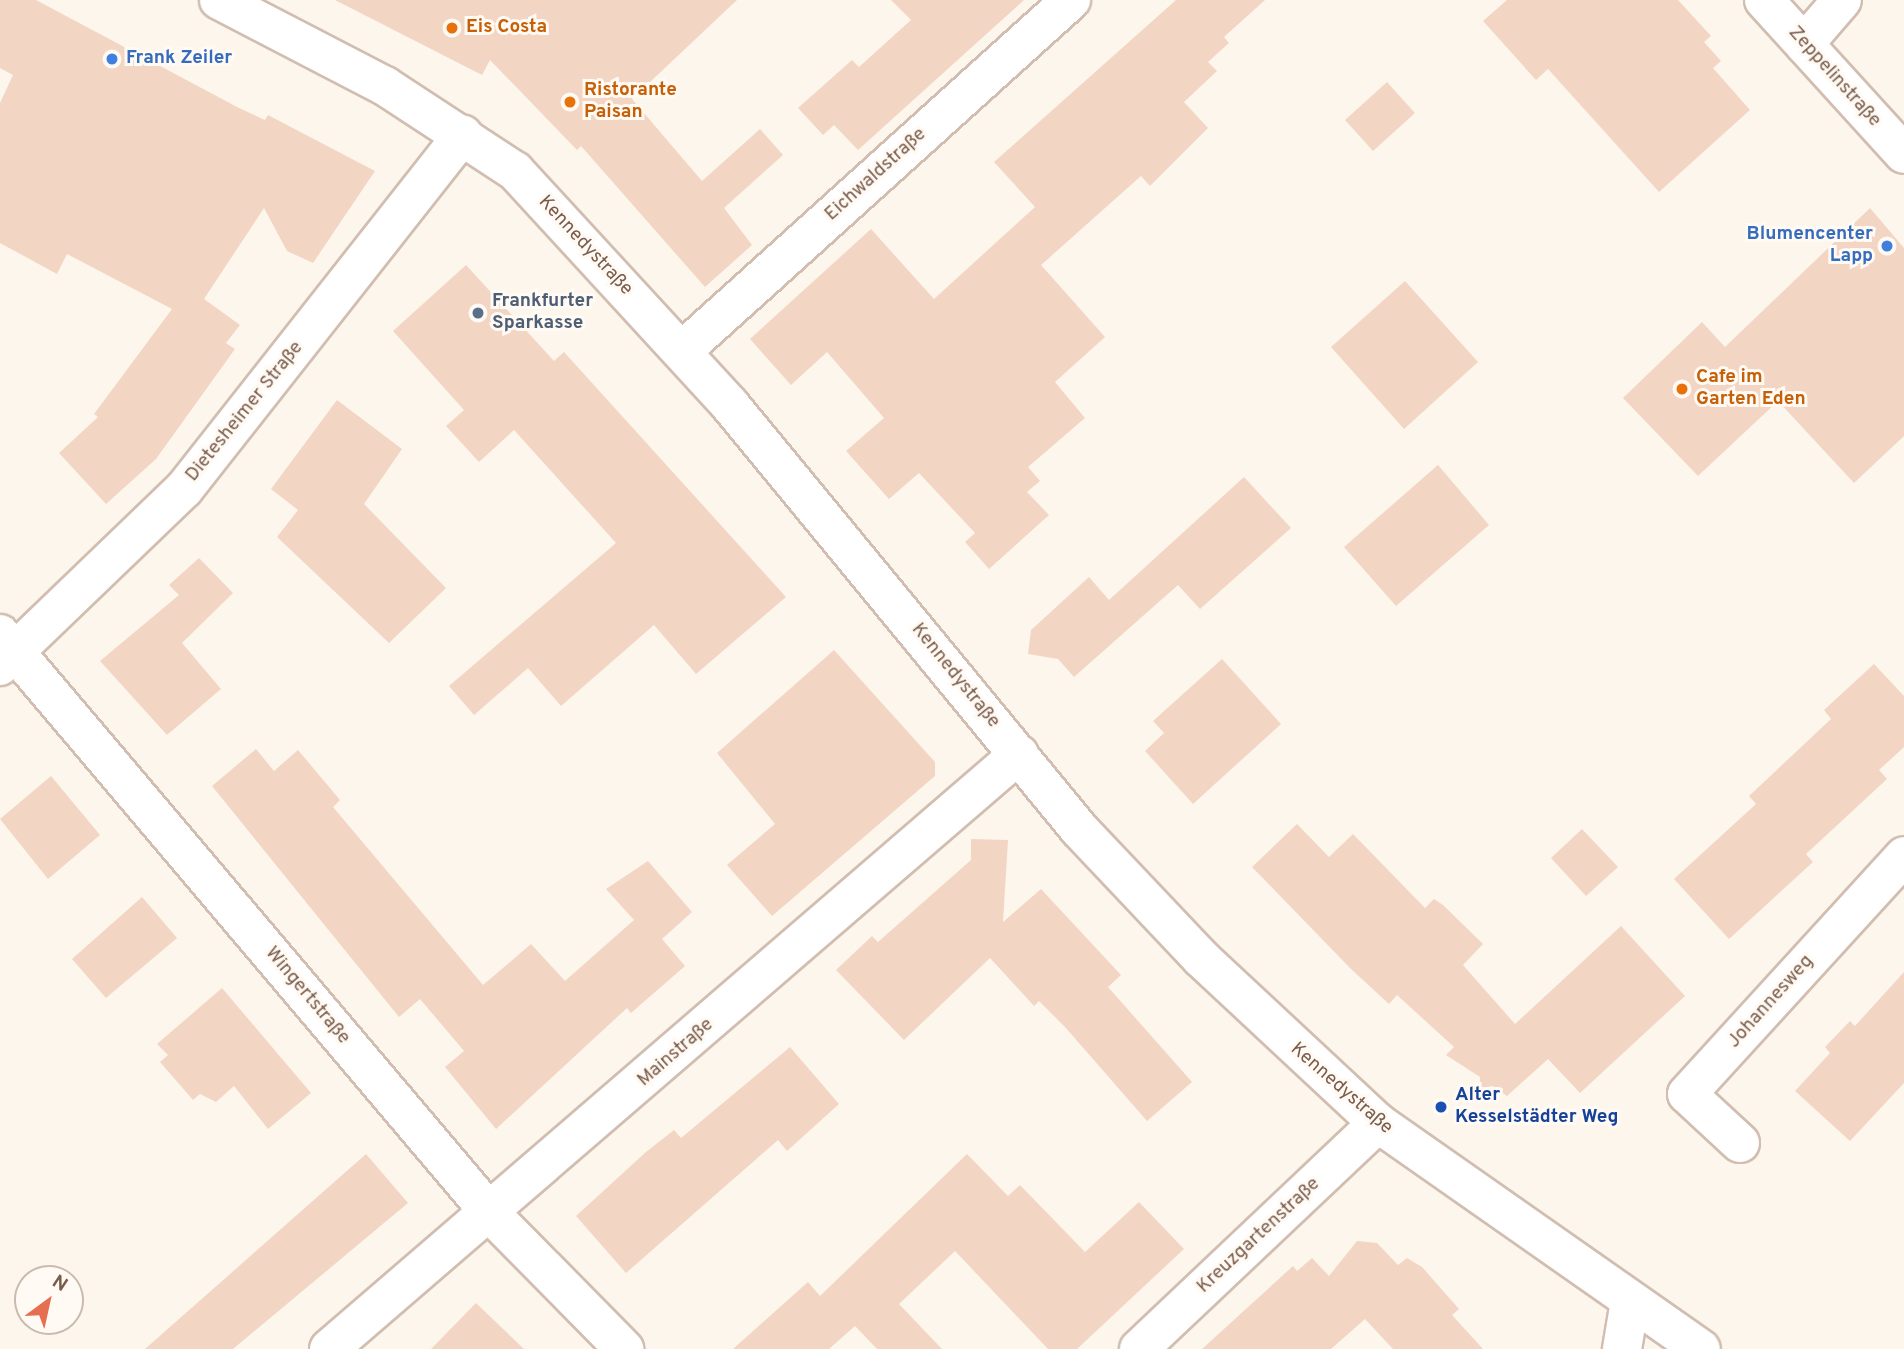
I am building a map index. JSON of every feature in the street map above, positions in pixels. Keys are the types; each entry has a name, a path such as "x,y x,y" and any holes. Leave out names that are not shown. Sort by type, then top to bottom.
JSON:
{"street":[{"name":"Kennedystraße","path":"219,0 386,86 463,135 551,207 682,351 1019,754 1201,958 1378,1123 1702,1349"},
{"name":"Eichwaldstraße","path":"682,351 1071,0"},
{"name":"Zeppelinstraße","path":"1764,0 1904,154"},
{"path":"1804,44 1842,0"},
{"name":"Dietesheimer Straße","path":"5,651 184,489 463,135"},
{"name":"Wingertstraße","path":"5,651 491,1214 624,1349"},
{"name":"Mainstraße","path":"330,1349 491,1214 1019,754"},
{"name":"Johannesweg","path":"1740,1143 1687,1094 1904,856"},
{"name":"Kreuzgartenstraße","path":"1139,1349 1378,1123"},
{"path":"1622,1349 1630,1301"}],"building":[{"path":"0,0 36,0 239,108 265,120 268,115 375,171 313,263 287,251 264,208 204,299 240,325 226,343 235,349 156,459 106,504 59,453 98,417 94,414 172,309 67,254 57,274 0,243 0,103 13,75 0,68"},
{"path":"335,0 737,0 632,99 702,181 760,129 783,155 724,208 752,245 705,287 581,146 577,150 490,60 482,75"},
{"path":"891,0 1024,0 858,150 834,125 823,135 798,108 852,60 859,67 911,20"},
{"path":"1176,0 1265,0 1224,37 1229,43 1208,62 1217,71 1184,102 1208,128 1150,186 1141,176 1041,265 1105,337 1055,382 1085,418 1028,467 1040,481 1027,492 1049,515 989,569 965,542 975,533 919,473 889,499 846,451 884,418 827,352 791,385 750,339 871,229 934,299 1035,207 994,162"},
{"path":"1507,0 1678,0 1711,36 1704,42 1721,61 1713,68 1750,110 1659,192 1548,69 1536,80 1483,21"},
{"path":"1387,82 1415,113 1373,151 1345,120"},
{"path":"1870,208 1904,248 1904,436 1854,483 1778,401 1698,476 1623,398 1702,322 1725,347"},
{"path":"466,265 554,361 564,352 786,597 696,674 654,625 561,706 528,668 474,715 449,686 616,543 514,430 479,462 446,426 464,410 393,331"},
{"path":"1405,281 1478,362 1404,429 1331,347"},
{"path":"337,400 402,449 364,504 446,588 389,643 277,537 298,510 271,489"},
{"path":"1438,465 1489,525 1396,606 1344,547"},
{"path":"1244,477 1291,528 1200,609 1178,585 1074,677 1058,659 1028,654 1031,630 1089,577 1109,600"},
{"path":"199,558 233,593 182,643 221,689 167,735 100,661 179,595 169,585"},
{"path":"834,650 935,762 935,776 772,916 727,865 775,824 717,753"},
{"path":"1222,659 1281,724 1193,804 1145,751 1164,733 1153,721"},
{"path":"1874,664 1904,696 1904,747 1879,770 1887,779 1806,854 1813,862 1729,939 1674,879 1756,804 1749,796 1831,719 1824,710"},
{"path":"256,749 274,771 298,750 340,800 333,807 483,985 531,944 565,981 634,920 606,889 648,861 692,912 662,939 685,966 631,1013 627,1008 496,1129 445,1067 464,1051 420,999 399,1017 212,786"},
{"path":"51,776 100,835 48,879 0,819"},
{"path":"1297,824 1329,857 1353,834 1425,908 1434,899 1443,905 1483,944 1463,965 1515,1024 1621,926 1685,996 1580,1093 1548,1059 1507,1096 1493,1086 1480,1088 1480,1077 1446,1055 1454,1047 1397,995 1389,1004 1351,969 1252,867"},
{"path":"1582,829 1618,867 1586,896 1551,858"},
{"path":"971,839 1008,840 1003,922 1041,889 1121,975 1108,987 1192,1082 1147,1121 1065,1027 1039,1001 1034,1006 990,958 904,1040 836,970 872,936 878,942 971,860"},
{"path":"142,897 177,938 106,998 72,959"},
{"path":"1904,972 1904,1083 1850,1141 1795,1091 1830,1053 1825,1047 1850,1021 1855,1026"},
{"path":"222,988 311,1093 268,1129 234,1086 216,1102 200,1094 193,1100 160,1062 168,1055 157,1044"},
{"path":"790,1047 839,1104 787,1151 778,1140 626,1273 576,1216 646,1152 674,1130 681,1138"},
{"path":"366,1154 408,1203 233,1349 145,1349"},
{"path":"967,1154 1008,1196 1020,1185 1085,1252 1139,1202 1184,1249 1077,1349 1048,1349 955,1251 899,1304 942,1349 877,1349 855,1326 829,1349 733,1349 808,1282 820,1296"},
{"path":"1357,1241 1377,1243 1398,1265 1407,1258 1422,1267 1459,1309 1452,1315 1483,1349 1393,1349 1365,1319 1331,1349 1202,1349 1293,1266 1297,1271 1312,1258 1329,1276"},
{"path":"476,1303 524,1349 431,1349"}],"place":[{"name":"Eis Costa","path":"452,28"},
{"name":"Frank Zeiler","path":"112,59"},
{"name":"Ristorante Paisan","path":"570,102"},
{"name":"Blumencenter Lapp","path":"1887,246"},
{"name":"Frankfurter Sparkasse","path":"478,313"},
{"name":"Cafe im Garten Eden","path":"1682,389"},
{"name":"Alter Kesselstädter Weg","path":"1441,1107"}]}
